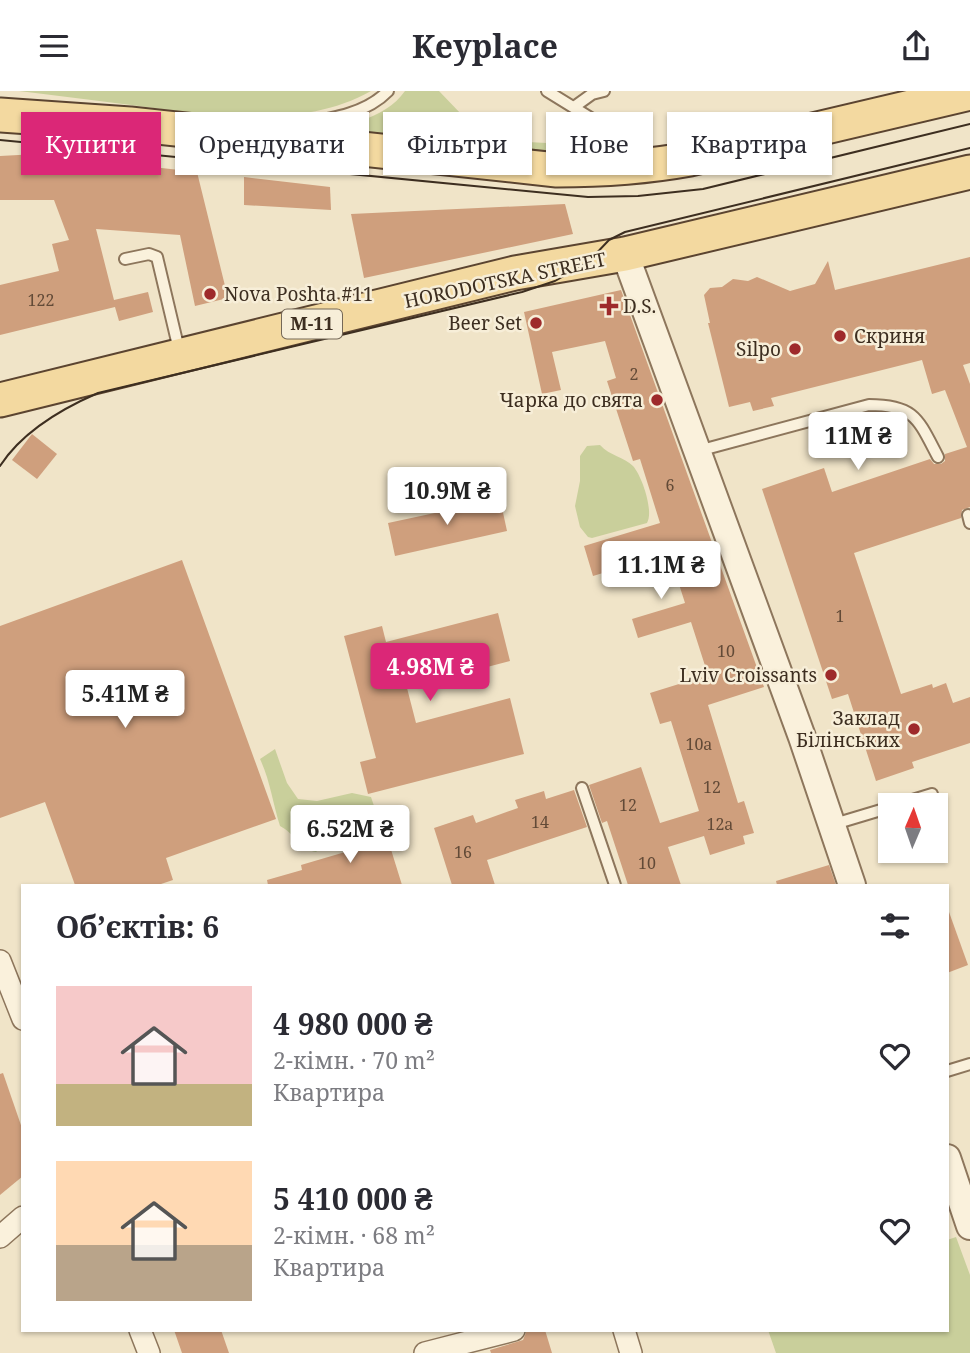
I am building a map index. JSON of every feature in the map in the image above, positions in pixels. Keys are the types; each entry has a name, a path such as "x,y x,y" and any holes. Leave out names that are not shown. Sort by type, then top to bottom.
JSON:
{"main road":[{"path":"653,166 970,93"},
{"path":"0,115 175,128"},
{"path":"369,149 546,169"},
{"name":"HORODOTSKA STREET","path":"0,400 515,273 625,254 970,172"}],"street":[{"path":"625,254 802,737 852,884"},
{"path":"0,961 21,1014"},
{"path":"949,1161 964,1185 969,1221"},
{"path":"0,1237 21,1219"},
{"path":"141,1332 149,1353"},
{"path":"425,1353 506,1332"},
{"path":"625,1332 631,1353"}],"lane":[{"path":"352,112 361,110 388,91"},
{"path":"547,91 582,112"},
{"path":"574,107 592,94 604,91"},
{"path":"125,259 149,254 157,257 180,356"},
{"path":"698,451 869,405 895,405 919,421 938,457"},
{"path":"582,787 615,884"},
{"path":"831,825 878,811"},
{"path":"949,1069 970,1064"}],"green space":[{"path":"19,91 371,91 343,103 308,112 183,112"},
{"path":"405,91 439,91 459,112 383,112 383,142 369,141 369,118 396,101"},
{"path":"532,142 546,143 546,156 532,155"},
{"path":"600,445 633,466 646,494 649,518 647,523 592,538 580,527 575,506 580,481 580,456 587,446"},
{"path":"275,749 287,783 298,799 317,801 352,793 371,797 377,815 361,830 339,830 316,852 306,848 280,826 260,759"},
{"path":"956,1237 970,1275 970,1353 776,1353 769,1332 949,1332 949,1239"}],"building":[{"path":"21,155 21,175 161,175 161,168 175,170 175,175 198,175 228,298 195,306 180,235 96,229 114,300 148,292 153,312 119,321 115,307 0,335 0,285 59,271 52,244 69,240 54,200 0,200 0,156"},
{"path":"244,177 330,187 331,210 244,205"},
{"path":"565,204 573,234 364,278 351,214"},
{"path":"970,257 970,363 963,365 970,384 970,507 962,510 961,518 854,553 901,694 932,684 933,688 946,683 953,703 970,697 970,743 912,762 914,768 876,781 848,694 832,699 762,489 824,468 832,492 930,459 934,464 941,464 945,461 945,454 967,447 945,390 932,394 922,360 771,398 774,406 753,411 750,402 729,407 708,323 704,295 710,288 722,287 733,279 748,281 757,277 790,291 815,284 828,261 835,290"},
{"path":"621,290 764,687 708,705 738,803 744,801 754,833 743,836 745,844 710,855 704,836 668,847 681,884 628,884 607,821 602,823 589,785 641,767 660,823 699,811 671,721 660,724 650,693 708,675 691,622 638,638 632,619 685,603 669,553 593,576 584,546 660,523 640,459 633,461 607,381 616,378 605,341 552,352 561,390 542,394 524,312"},
{"path":"32,434 57,454 37,479 12,460"},
{"path":"500,499 507,531 395,556 388,523"},
{"path":"182,560 276,819 166,858 173,880 161,884 75,884 45,802 0,818 0,626"},
{"path":"498,613 510,661 407,688 416,723 510,698 524,754 368,794 360,762 376,758 344,636 382,626 386,642"},
{"path":"574,790 587,827 487,860 495,884 452,884 434,828 473,815 476,823 518,808 515,800 544,791 546,799"},
{"path":"384,827 402,884 268,884 267,880 302,870 301,865 352,850 348,838"},
{"path":"829,865 836,884 777,884 776,881"},
{"path":"949,912 968,965 949,972"},
{"path":"3,1073 21,1125 21,1178 0,1195 0,1074"},
{"path":"175,1332 222,1332 229,1353 182,1353"},
{"path":"526,1332 546,1332 552,1353 491,1353 490,1350 523,1340"}],"tram line":[{"path":"0,140 588,197 638,196 703,189 970,124"},
{"path":"0,466 19,443 43,423 98,393 522,292 555,281 578,268 590,260 609,240 625,232 970,148"}],"place":[{"name":"Nova Poshta #11","path":"210,294"},
{"name":"D.S.","path":"609,306"},
{"name":"Beer Set","path":"536,323"},
{"name":"Скриня","path":"840,336"},
{"name":"Silpo","path":"795,349"},
{"name":"Чарка до свята","path":"657,400"},
{"name":"Lviv Croissants","path":"831,675"},
{"name":"Заклад Білінських","path":"914,729"}]}
